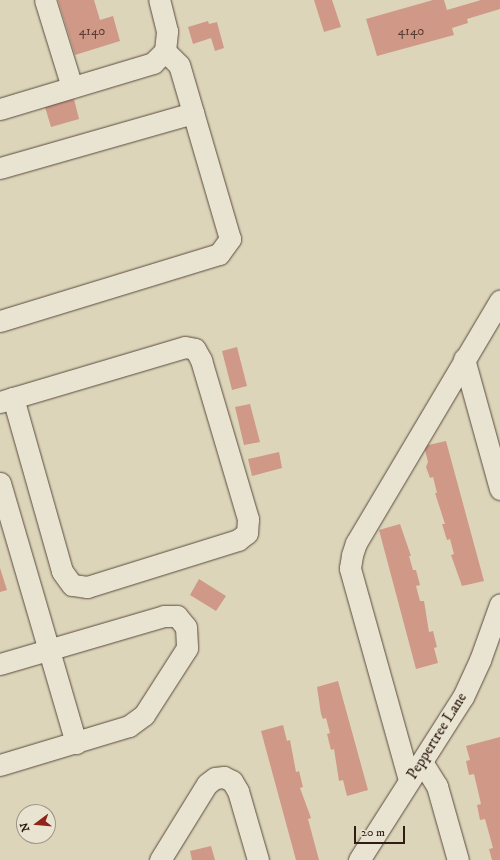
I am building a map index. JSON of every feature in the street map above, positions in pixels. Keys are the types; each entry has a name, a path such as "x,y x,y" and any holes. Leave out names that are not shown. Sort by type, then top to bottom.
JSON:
{"street":[{"path":"45,0 72,87"},
{"path":"0,109 153,63 165,51 166,31 158,0"},
{"path":"0,321 219,254 230,239 179,64 165,51"},
{"path":"0,168 193,113"},
{"path":"409,780 350,568 356,543 500,300"},
{"path":"185,347 195,348 201,360 248,519 247,533 238,540 87,587 72,585 62,571 6,400 185,347"},
{"path":"464,359 500,489"},
{"path":"0,483 76,743"},
{"name":"Peppertree Lane","path":"358,860 463,697 495,632 500,604"},
{"path":"0,664 164,616 177,616 186,627 187,648 144,715 129,726 0,765"},
{"path":"422,762 437,786 458,860"},
{"path":"160,860 207,784 215,778 224,777 232,781 238,791 258,860"}],"building":[{"path":"58,0 94,0 100,20 113,16 120,41 75,55"},
{"path":"314,0 332,0 341,27 324,32"},
{"path":"433,0 444,0 447,10 481,0 500,0 500,9 467,19 468,23 452,28 454,35 377,56 366,19"},
{"path":"208,21 209,24 217,22 224,48 215,51 211,38 193,44 188,27"},
{"path":"74,99 79,119 51,127 45,107"},
{"path":"237,347 247,386 232,390 222,351"},
{"path":"250,404 260,442 244,445 235,407"},
{"path":"446,441 484,581 462,586 451,555 454,554 450,539 447,540 442,524 445,524 435,493 437,493 433,477 430,478 426,467 428,462 424,446"},
{"path":"279,452 282,468 252,476 248,459"},
{"path":"400,524 411,556 409,556 413,570 416,570 420,585 416,586 420,601 424,601 429,632 433,631 437,647 434,648 438,663 416,669 379,530"},
{"path":"0,568 7,590 0,592"},
{"path":"199,579 226,596 216,611 190,595"},
{"path":"338,681 368,790 347,796 343,780 339,781 334,749 331,750 327,734 330,733 326,718 323,719 321,714 317,687"},
{"path":"283,725 287,741 290,740 296,772 299,771 303,787 300,788 311,818 308,819 319,860 296,860 261,731"},
{"path":"500,737 500,860 492,860 489,849 493,848 485,819 480,820 477,805 481,804 474,774 469,775 466,761 470,760 466,746"},
{"path":"211,846 215,860 192,860 190,851"}]}
